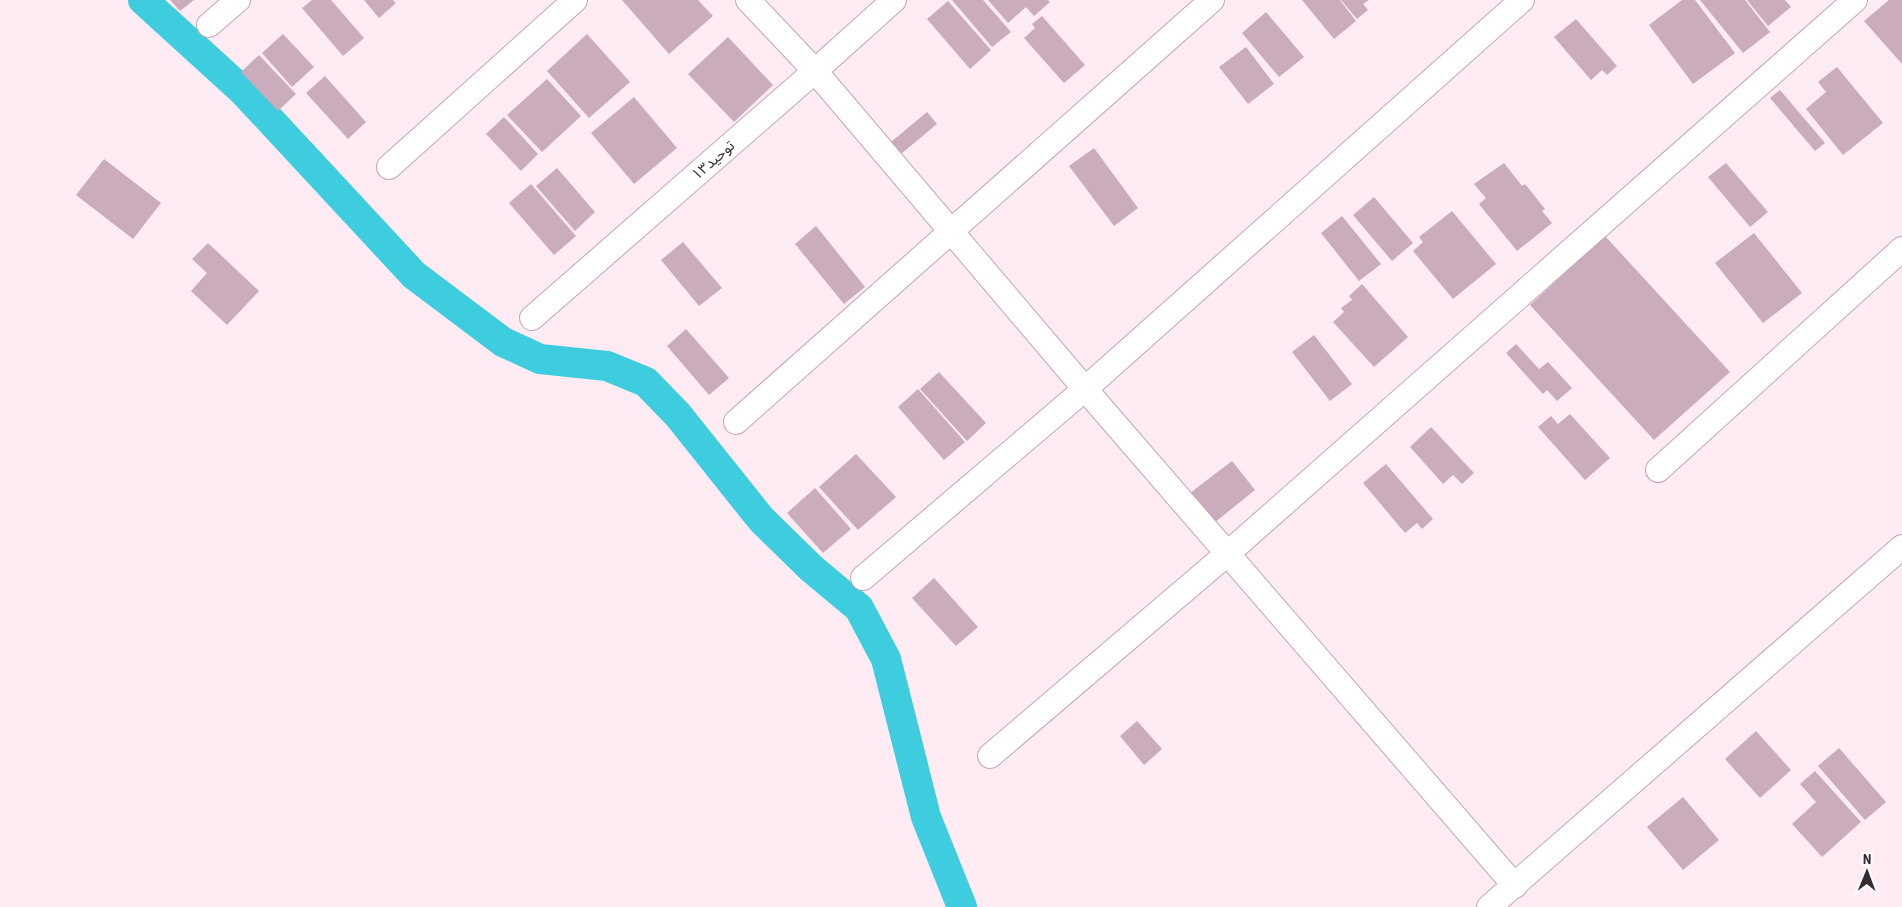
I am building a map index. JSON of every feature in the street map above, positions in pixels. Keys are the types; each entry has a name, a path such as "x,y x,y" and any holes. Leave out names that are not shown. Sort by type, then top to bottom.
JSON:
{"street":[{"path":"210,25 238,0"},
{"path":"389,167 575,0"},
{"path":"748,0 815,71 1226,554 1515,886"},
{"name":"توحید۱۳","path":"532,318 894,0"},
{"path":"736,422 1212,0"},
{"path":"863,578 1085,389 1522,0"},
{"path":"990,756 1226,554 1855,0"},
{"path":"1658,470 1902,249"},
{"path":"1489,907 1902,547"}],"building":[{"path":"170,0 194,0 180,11"},
{"path":"312,0 331,0 364,38 343,56 302,8"},
{"path":"364,0 393,0 396,3 379,18"},
{"path":"622,0 698,0 713,16 669,54"},
{"path":"952,0 983,0 1011,32 992,47"},
{"path":"988,0 1048,0 1050,2 1034,16 1026,7 1008,23"},
{"path":"1302,0 1340,0 1356,21 1334,39"},
{"path":"1341,0 1369,0 1363,4 1368,10 1357,19"},
{"path":"1682,0 1695,0 1735,53 1693,84 1649,25"},
{"path":"1700,0 1745,0 1770,32 1743,53"},
{"path":"1747,0 1785,0 1791,7 1768,26"},
{"path":"1889,0 1902,0 1902,64 1864,21"},
{"path":"948,1 991,50 970,69 927,19"},
{"path":"1266,12 1304,57 1279,77 1242,33"},
{"path":"1042,16 1085,65 1064,83 1024,38 1035,28 1032,24"},
{"path":"1576,19 1617,66 1607,75 1602,70 1591,80 1554,37"},
{"path":"283,34 314,67 292,87 262,53"},
{"path":"587,34 630,82 589,118 547,71"},
{"path":"728,37 773,85 734,122 688,74"},
{"path":"1246,47 1274,84 1248,104 1219,67"},
{"path":"259,55 296,94 278,111 241,72"},
{"path":"1837,67 1883,123 1843,155 1806,109 1826,92 1818,82"},
{"path":"325,76 366,122 348,139 306,93"},
{"path":"547,79 581,116 542,152 507,115"},
{"path":"1780,90 1825,143 1815,151 1770,98"},
{"path":"634,97 677,148 634,184 591,133"},
{"path":"927,112 937,124 901,154 891,142"},
{"path":"504,117 538,154 521,171 486,134"},
{"path":"1094,148 1138,208 1114,226 1069,166"},
{"path":"104,159 161,203 133,239 76,195"},
{"path":"1504,163 1522,186 1525,184 1545,209 1542,211 1552,223 1517,251 1479,204 1486,198 1474,184"},
{"path":"1726,163 1768,212 1750,227 1708,177"},
{"path":"557,168 595,212 575,231 536,186"},
{"path":"531,184 576,236 554,255 509,203"},
{"path":"1374,197 1413,243 1392,261 1353,215"},
{"path":"1452,211 1496,264 1453,299 1413,251 1423,242 1419,237"},
{"path":"1342,216 1381,264 1359,281 1321,233"},
{"path":"816,226 865,287 844,304 795,244"},
{"path":"1754,233 1802,293 1763,323 1715,263"},
{"path":"1605,236 1730,372 1654,440 1530,305"},
{"path":"683,242 722,288 699,306 661,260"},
{"path":"208,243 259,291 227,325 191,291 207,273 192,259"},
{"path":"1362,284 1408,337 1374,367 1333,322 1344,312 1341,308 1352,300 1349,296"},
{"path":"686,329 729,378 709,395 667,346"},
{"path":"1314,335 1352,384 1330,401 1292,352"},
{"path":"1516,344 1539,369 1548,362 1572,388 1557,401 1547,390 1543,394 1506,353"},
{"path":"939,372 986,423 967,441 920,389"},
{"path":"918,389 965,442 944,460 898,407"},
{"path":"1570,414 1610,458 1585,480 1538,427 1551,416 1558,424"},
{"path":"1431,427 1474,473 1462,484 1453,475 1443,484 1410,447"},
{"path":"856,454 896,497 858,530 819,487"},
{"path":"1232,461 1255,490 1214,523 1190,493"},
{"path":"1386,464 1433,519 1422,529 1417,523 1405,533 1363,483"},
{"path":"815,488 851,529 823,553 787,513"},
{"path":"934,578 978,627 956,646 912,598"},
{"path":"1137,721 1162,749 1144,765 1120,736"},
{"path":"1756,731 1791,770 1760,798 1725,759"},
{"path":"1839,748 1886,802 1865,820 1818,766"},
{"path":"1815,771 1861,822 1822,857 1792,824 1816,802 1800,784"},
{"path":"1683,797 1719,840 1683,870 1647,827"}],"waterway":[{"path":"143,0 244,92 414,275 503,342 540,359 607,366 646,382 678,415 761,519 811,568 859,608 886,659 926,817 962,907"}]}
